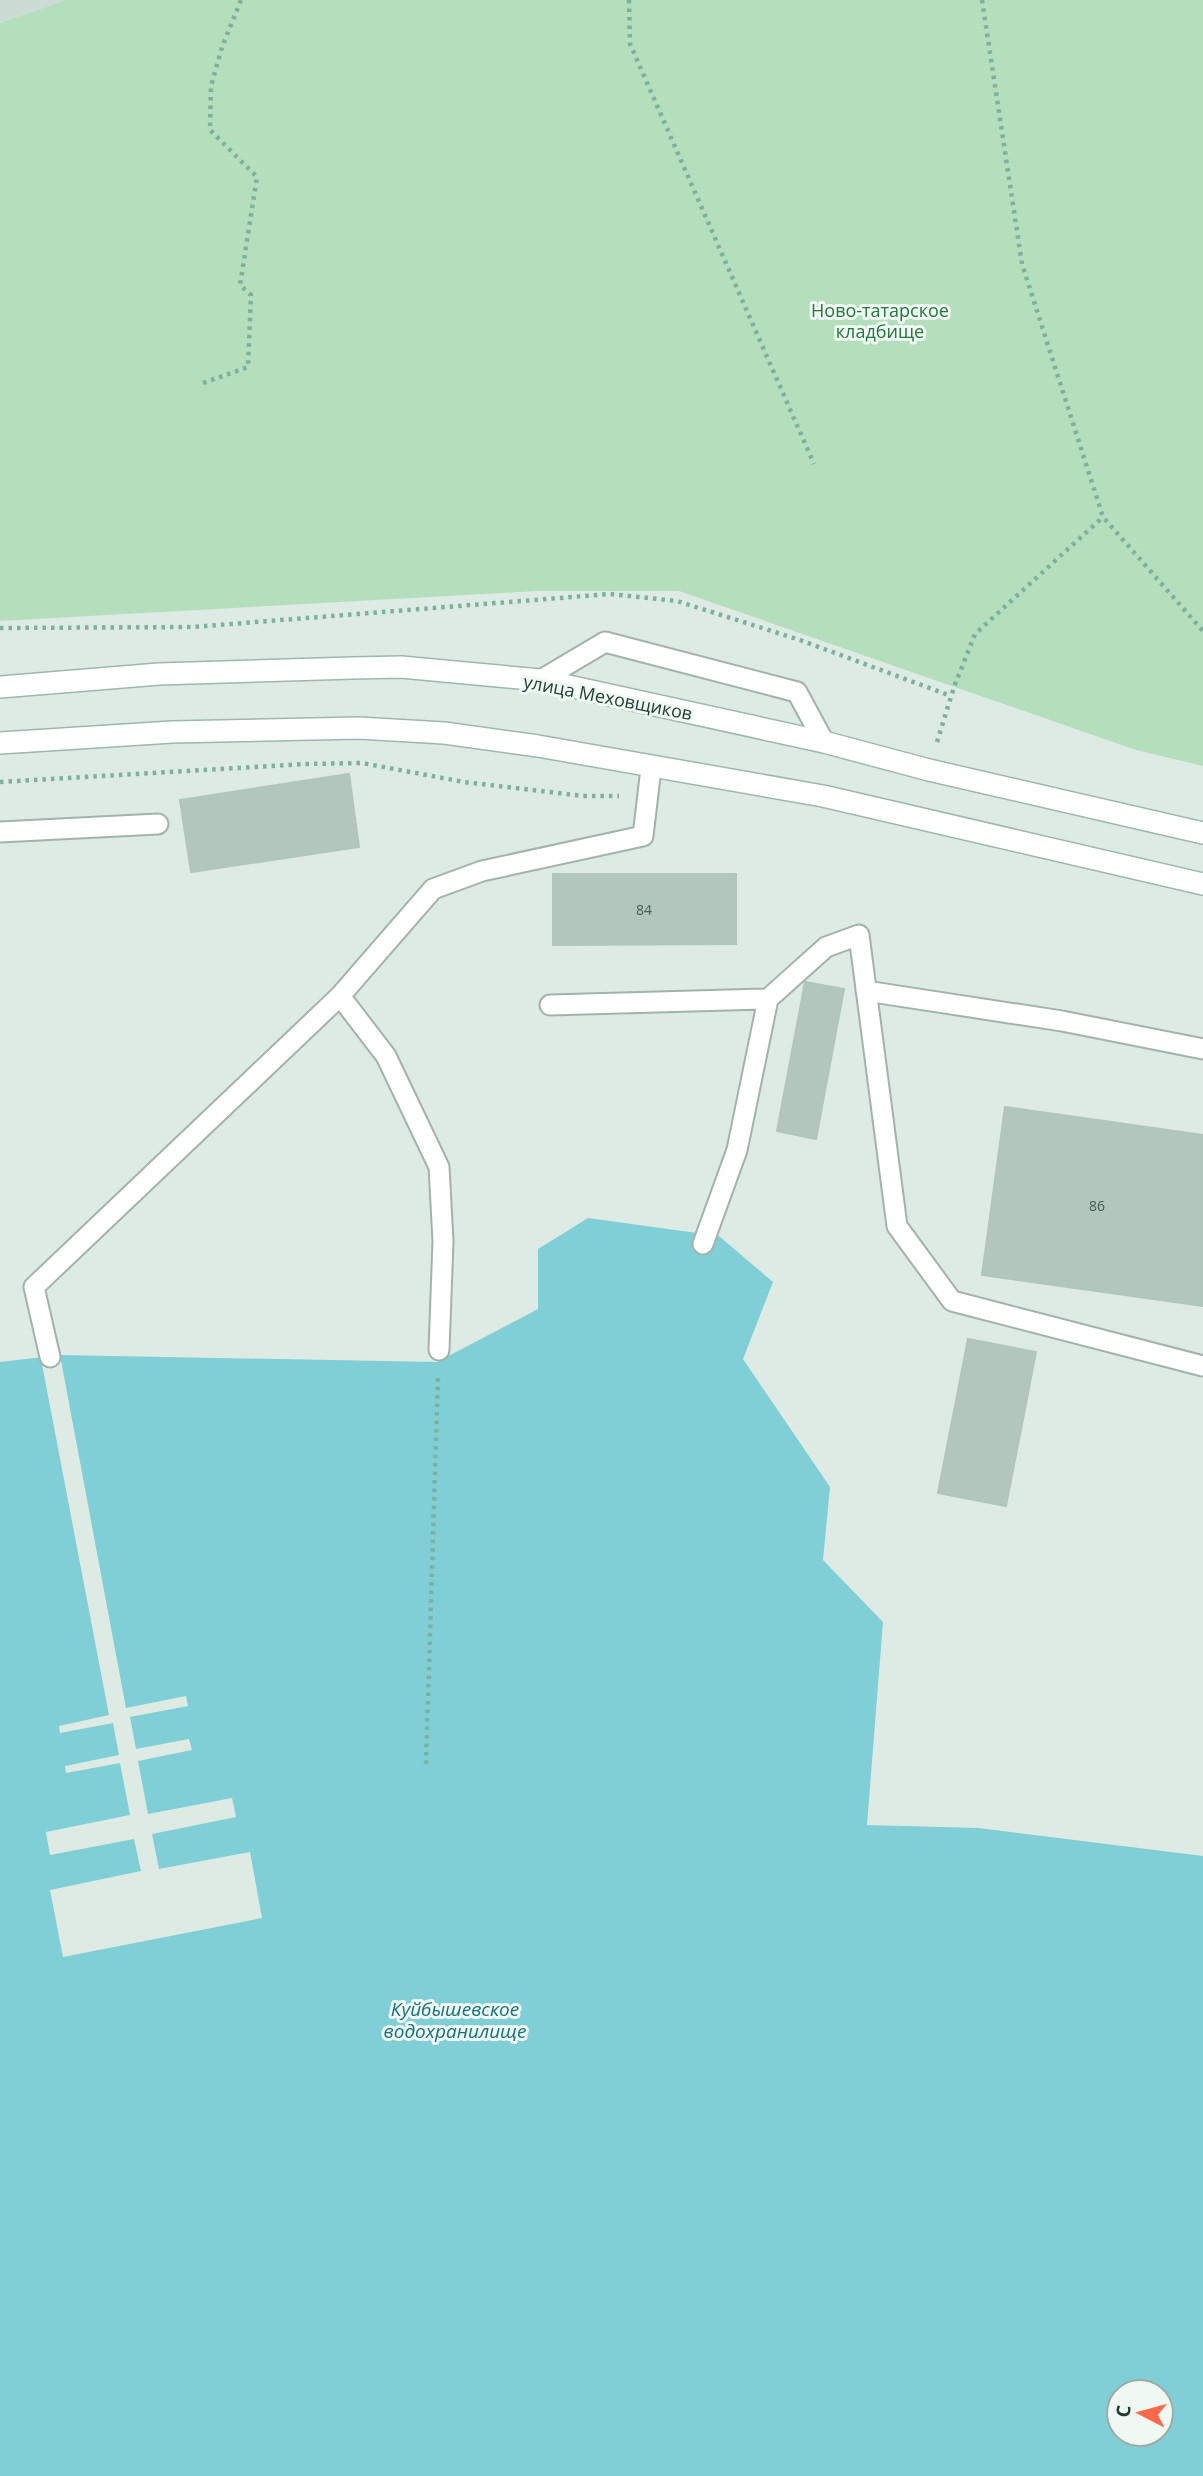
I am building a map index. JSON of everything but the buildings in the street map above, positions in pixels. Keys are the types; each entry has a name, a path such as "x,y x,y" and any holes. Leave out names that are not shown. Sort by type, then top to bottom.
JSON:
{"main road":[{"name":"улица Меховщиков","path":"0,687 159,674 401,667 541,680 824,742 929,770 1203,833"},
{"path":"0,743 172,732 359,728 457,735 538,746 651,768 823,796 1203,884"}],"lane":[{"path":"541,680 605,642 797,692 824,742"},
{"path":"50,1357 34,1287 340,996 433,889 482,871 643,836 651,768"},
{"path":"0,832 158,824"},
{"path":"703,1244 737,1150 768,999 826,947 859,935 897,1226 952,1301 1203,1366"},
{"path":"866,991 1062,1021 1203,1049"},
{"path":"340,996 386,1056 439,1167 443,1241 439,1350"},
{"path":"550,1005 768,999"}],"path":[{"path":"203,383 248,367 251,295 240,285 257,177 210,130 211,86 222,47 241,0"},
{"path":"629,0 630,44 814,464"},
{"path":"982,0 1022,264 1103,517 1203,631"},
{"path":"929,770 951,695 975,634 1103,517"},
{"path":"0,628 193,627 610,594 677,601 800,640 951,695"},
{"path":"426,1764 439,1350"}],"shaded area":[{"path":"0,0 66,0 0,23"}],"green space":[{"name":"Ново-татарское кладбище","path":"66,0 1203,0 1203,766 1136,750 679,591 538,591 0,621 0,23"}],"water":[{"name":"Куйбышевское водохранилище","path":"588,1218 719,1236 773,1282 743,1359 830,1487 823,1560 883,1622 867,1825 979,1828 1203,1856 1203,2476 0,2476 0,1362 60,1355 437,1362 538,1309 538,1249"}],"pier":[{"path":"60,1355 126,1708 186,1696 188,1706 130,1717 136,1749 189,1739 192,1750 138,1761 148,1814 232,1798 236,1817 152,1834 159,1869 250,1852 262,1918 63,1957 50,1890 141,1871 134,1839 50,1855 46,1832 130,1815 120,1763 66,1773 65,1766 119,1755 113,1723 60,1733 59,1726 109,1715 41,1359"}]}
